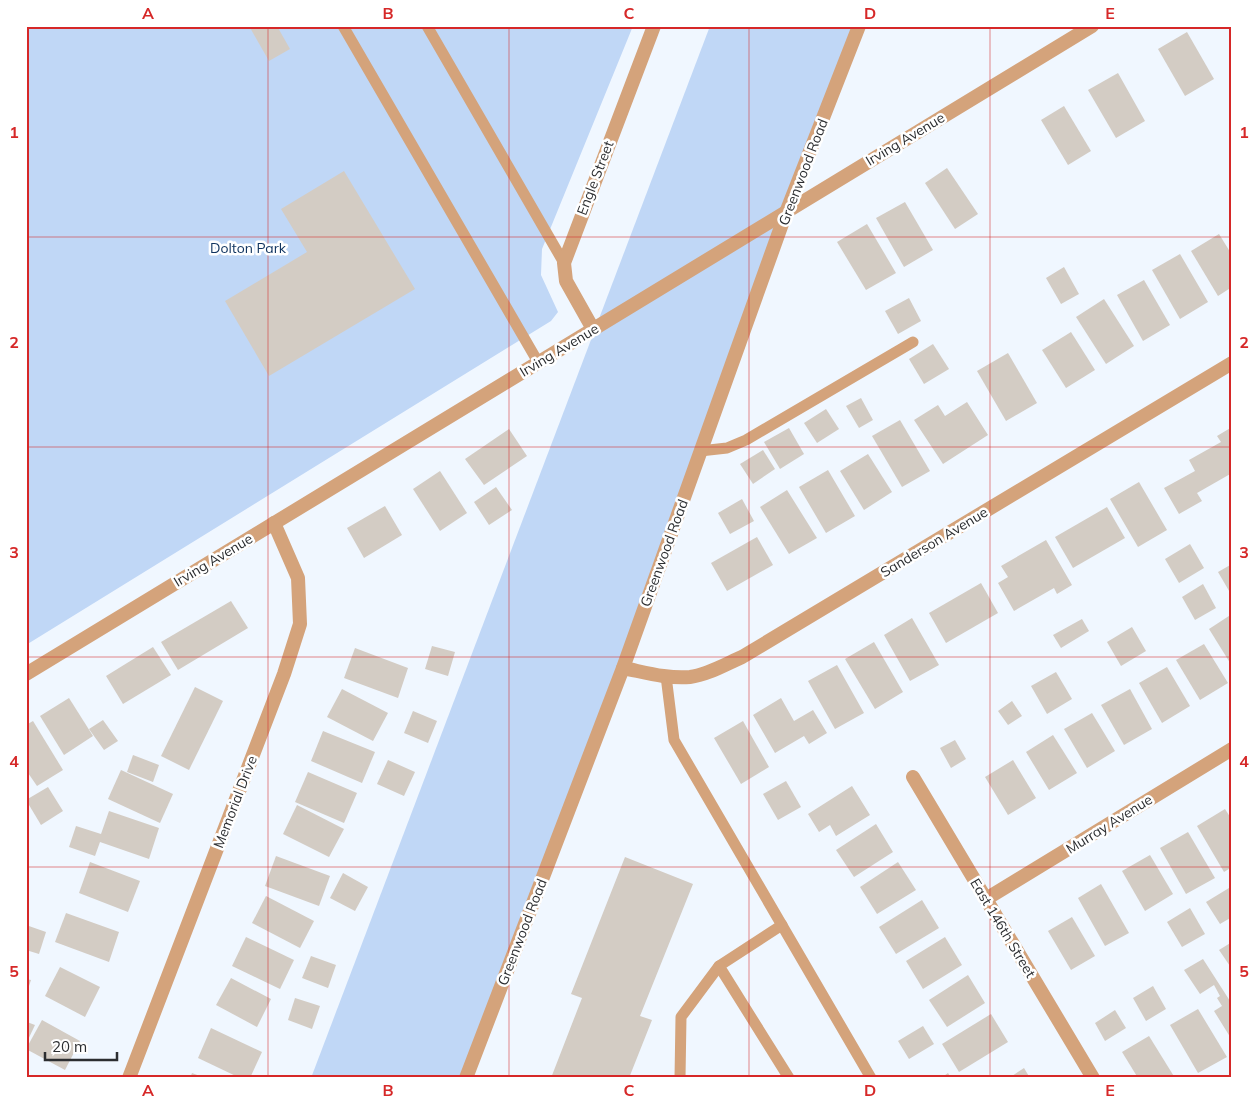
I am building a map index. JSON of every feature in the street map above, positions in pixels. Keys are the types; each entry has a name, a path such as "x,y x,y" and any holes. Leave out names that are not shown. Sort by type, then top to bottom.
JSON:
{"street":[{"name":"Engle Street","path":"564,263 654,26"},
{"name":"Greenwood Road","path":"466,1078 623,668 787,210 859,26"},
{"name":"Irving Avenue","path":"26,674 1092,26"},
{"path":"564,263 566,281 593,329"},
{"name":"Sanderson Avenue","path":"623,668 666,676 691,677 716,669 742,657 1232,363"},
{"name":"Memorial Drive","path":"129,1078 284,674 300,624 298,578 274,523"},
{"name":"Murray Avenue","path":"986,900 1232,749"},
{"name":"East 146th Street","path":"913,777 1093,1078"}],"lane":[{"path":"343,26 538,362"},
{"path":"427,26 564,263"},
{"path":"700,451 727,448 746,440 914,342"},
{"path":"666,676 674,740 871,1078"},
{"path":"680,1078 681,1017 719,966 782,925"},
{"path":"719,966 789,1078"}],"green space":[{"name":"Dolton Park","path":"26,26 633,26 542,249 541,275 558,312 551,321 26,645"},
{"path":"710,26 860,26 461,1078 311,1078"}],"building":[{"path":"249,26 277,26 290,49 269,61"},
{"path":"1187,32 1214,79 1185,96 1158,49"},
{"path":"1118,73 1145,121 1116,138 1088,90"},
{"path":"1064,106 1091,151 1068,165 1041,120"},
{"path":"947,168 978,214 955,229 925,183"},
{"path":"344,171 415,289 269,376 225,301 307,252 281,209"},
{"path":"905,202 933,250 904,267 876,218"},
{"path":"867,224 896,273 866,290 837,242"},
{"path":"1219,234 1232,255 1232,287 1218,296 1191,251"},
{"path":"1180,254 1208,302 1180,319 1152,270"},
{"path":"1064,267 1079,294 1061,304 1046,278"},
{"path":"1144,280 1170,325 1143,341 1117,295"},
{"path":"909,298 921,321 898,334 885,311"},
{"path":"1104,299 1134,346 1106,364 1076,317"},
{"path":"1071,332 1095,370 1066,388 1042,350"},
{"path":"933,344 949,369 924,384 909,359"},
{"path":"1008,353 1037,403 1006,421 977,371"},
{"path":"861,398 873,420 859,428 846,406"},
{"path":"967,402 988,435 943,464 914,420 938,405 945,416"},
{"path":"826,409 839,429 817,443 804,423"},
{"path":"900,420 930,471 902,487 872,436"},
{"path":"1232,427 1232,473 1197,493 1202,501 1179,514 1164,488 1195,471 1189,460 1221,442 1217,436"},
{"path":"789,428 804,454 780,469 764,442"},
{"path":"509,429 527,456 484,485 465,459"},
{"path":"763,450 775,469 753,484 740,464"},
{"path":"868,454 892,492 864,510 840,471"},
{"path":"828,470 855,516 826,533 799,487"},
{"path":"440,471 467,513 440,531 413,489"},
{"path":"1139,482 1167,530 1138,547 1110,499"},
{"path":"496,487 512,510 489,525 474,502"},
{"path":"787,490 817,538 789,554 760,507"},
{"path":"742,499 754,521 730,534 718,513"},
{"path":"385,506 402,535 364,558 347,528"},
{"path":"1107,507 1125,538 1073,568 1055,537"},
{"path":"757,537 773,565 727,591 711,563"},
{"path":"1046,540 1072,585 1057,594 1054,588 1014,611 998,583 1008,577 1001,566"},
{"path":"1190,544 1204,568 1179,583 1165,559"},
{"path":"1232,564 1232,596 1218,572"},
{"path":"981,583 998,613 946,643 929,613"},
{"path":"1203,584 1216,608 1195,620 1182,597"},
{"path":"231,601 248,628 178,670 161,642"},
{"path":"1232,614 1232,666 1209,629"},
{"path":"912,618 939,665 910,681 884,635"},
{"path":"1082,619 1089,631 1061,648 1053,635"},
{"path":"1132,627 1146,651 1121,666 1107,642"},
{"path":"874,642 903,692 875,709 845,659"},
{"path":"1204,644 1228,683 1200,700 1176,660"},
{"path":"432,646 455,652 448,676 425,669"},
{"path":"153,647 171,675 123,704 106,676"},
{"path":"355,648 408,668 398,698 344,678"},
{"path":"837,665 864,713 835,729 808,681"},
{"path":"1167,667 1190,706 1162,723 1139,683"},
{"path":"1056,672 1072,699 1047,714 1031,686"},
{"path":"195,687 223,701 189,770 161,756"},
{"path":"342,689 388,713 373,741 327,717"},
{"path":"1130,689 1152,729 1124,745 1101,705"},
{"path":"69,698 93,736 64,755 40,716"},
{"path":"781,698 794,721 813,710 827,733 809,744 804,736 775,753 753,715"},
{"path":"1012,701 1022,716 1008,725 998,711"},
{"path":"413,711 437,721 428,743 404,733"},
{"path":"1092,713 1115,751 1087,768 1064,729"},
{"path":"103,720 118,741 104,750 89,729"},
{"path":"33,721 63,770 37,786 26,770 26,725"},
{"path":"743,721 769,767 741,784 714,738"},
{"path":"323,731 375,752 362,783 311,761"},
{"path":"1053,735 1077,773 1049,790 1026,752"},
{"path":"955,740 966,759 951,768 940,748"},
{"path":"133,755 159,765 153,782 127,772"},
{"path":"388,760 415,772 404,796 377,784"},
{"path":"1013,760 1036,798 1008,815 985,777"},
{"path":"121,770 173,794 160,823 108,799"},
{"path":"308,772 357,793 344,823 295,802"},
{"path":"786,781 801,807 778,820 763,794"},
{"path":"852,786 870,815 836,836 830,825 819,832 808,814"},
{"path":"48,787 63,811 41,825 26,800"},
{"path":"297,805 344,829 329,857 283,834"},
{"path":"1225,809 1232,820 1232,867 1224,872 1197,826"},
{"path":"109,811 159,828 149,859 100,842 95,856 69,847 76,826 101,834"},
{"path":"876,824 893,852 854,877 836,850"},
{"path":"1188,832 1215,878 1186,894 1160,848"},
{"path":"1150,855 1173,894 1145,911 1122,871"},
{"path":"276,856 330,876 319,906 265,886"},
{"path":"625,857 693,884 640,1016 652,1020 629,1078 551,1078 582,998 571,994"},
{"path":"90,862 140,881 128,912 79,893"},
{"path":"898,862 916,890 877,914 860,887"},
{"path":"343,873 368,887 355,911 330,898"},
{"path":"1101,884 1129,933 1105,946 1078,898"},
{"path":"1229,888 1232,893 1232,917 1220,924 1206,902"},
{"path":"266,896 314,921 300,948 252,923"},
{"path":"922,900 939,928 896,954 879,927"},
{"path":"1190,908 1205,934 1182,947 1167,922"},
{"path":"66,913 119,932 109,962 55,942"},
{"path":"1072,917 1095,956 1071,970 1048,931"},
{"path":"26,925 46,932 39,954 26,950"},
{"path":"246,937 294,960 280,989 232,966"},
{"path":"945,937 962,965 923,989 906,961"},
{"path":"1232,942 1232,969 1219,950"},
{"path":"311,956 336,965 328,988 302,978"},
{"path":"1203,959 1230,1001 1232,1000 1232,1040 1214,1011 1222,1006 1217,998 1220,996 1214,985 1200,994 1184,970"},
{"path":"60,967 100,987 85,1017 45,996"},
{"path":"968,975 985,1003 947,1027 929,1000"},
{"path":"231,978 271,999 257,1027 216,1005"},
{"path":"26,979 31,980 27,992 26,992"},
{"path":"1153,986 1166,1009 1146,1021 1133,998"},
{"path":"295,998 320,1006 312,1029 288,1020"},
{"path":"1198,1009 1227,1057 1198,1073 1170,1025"},
{"path":"1115,1010 1126,1028 1105,1041 1095,1023"},
{"path":"991,1014 1008,1042 959,1072 942,1044"},
{"path":"42,1020 80,1041 65,1070 26,1049"},
{"path":"27,1022 35,1025 26,1044 26,1024"},
{"path":"923,1026 934,1044 909,1059 898,1041"},
{"path":"211,1028 262,1052 250,1078 240,1078 198,1058"},
{"path":"1149,1036 1175,1078 1138,1078 1122,1052"},
{"path":"1024,1068 1030,1078 1009,1078"},
{"path":"192,1073 205,1078 190,1078"},
{"path":"948,1073 951,1078 941,1078"}]}
